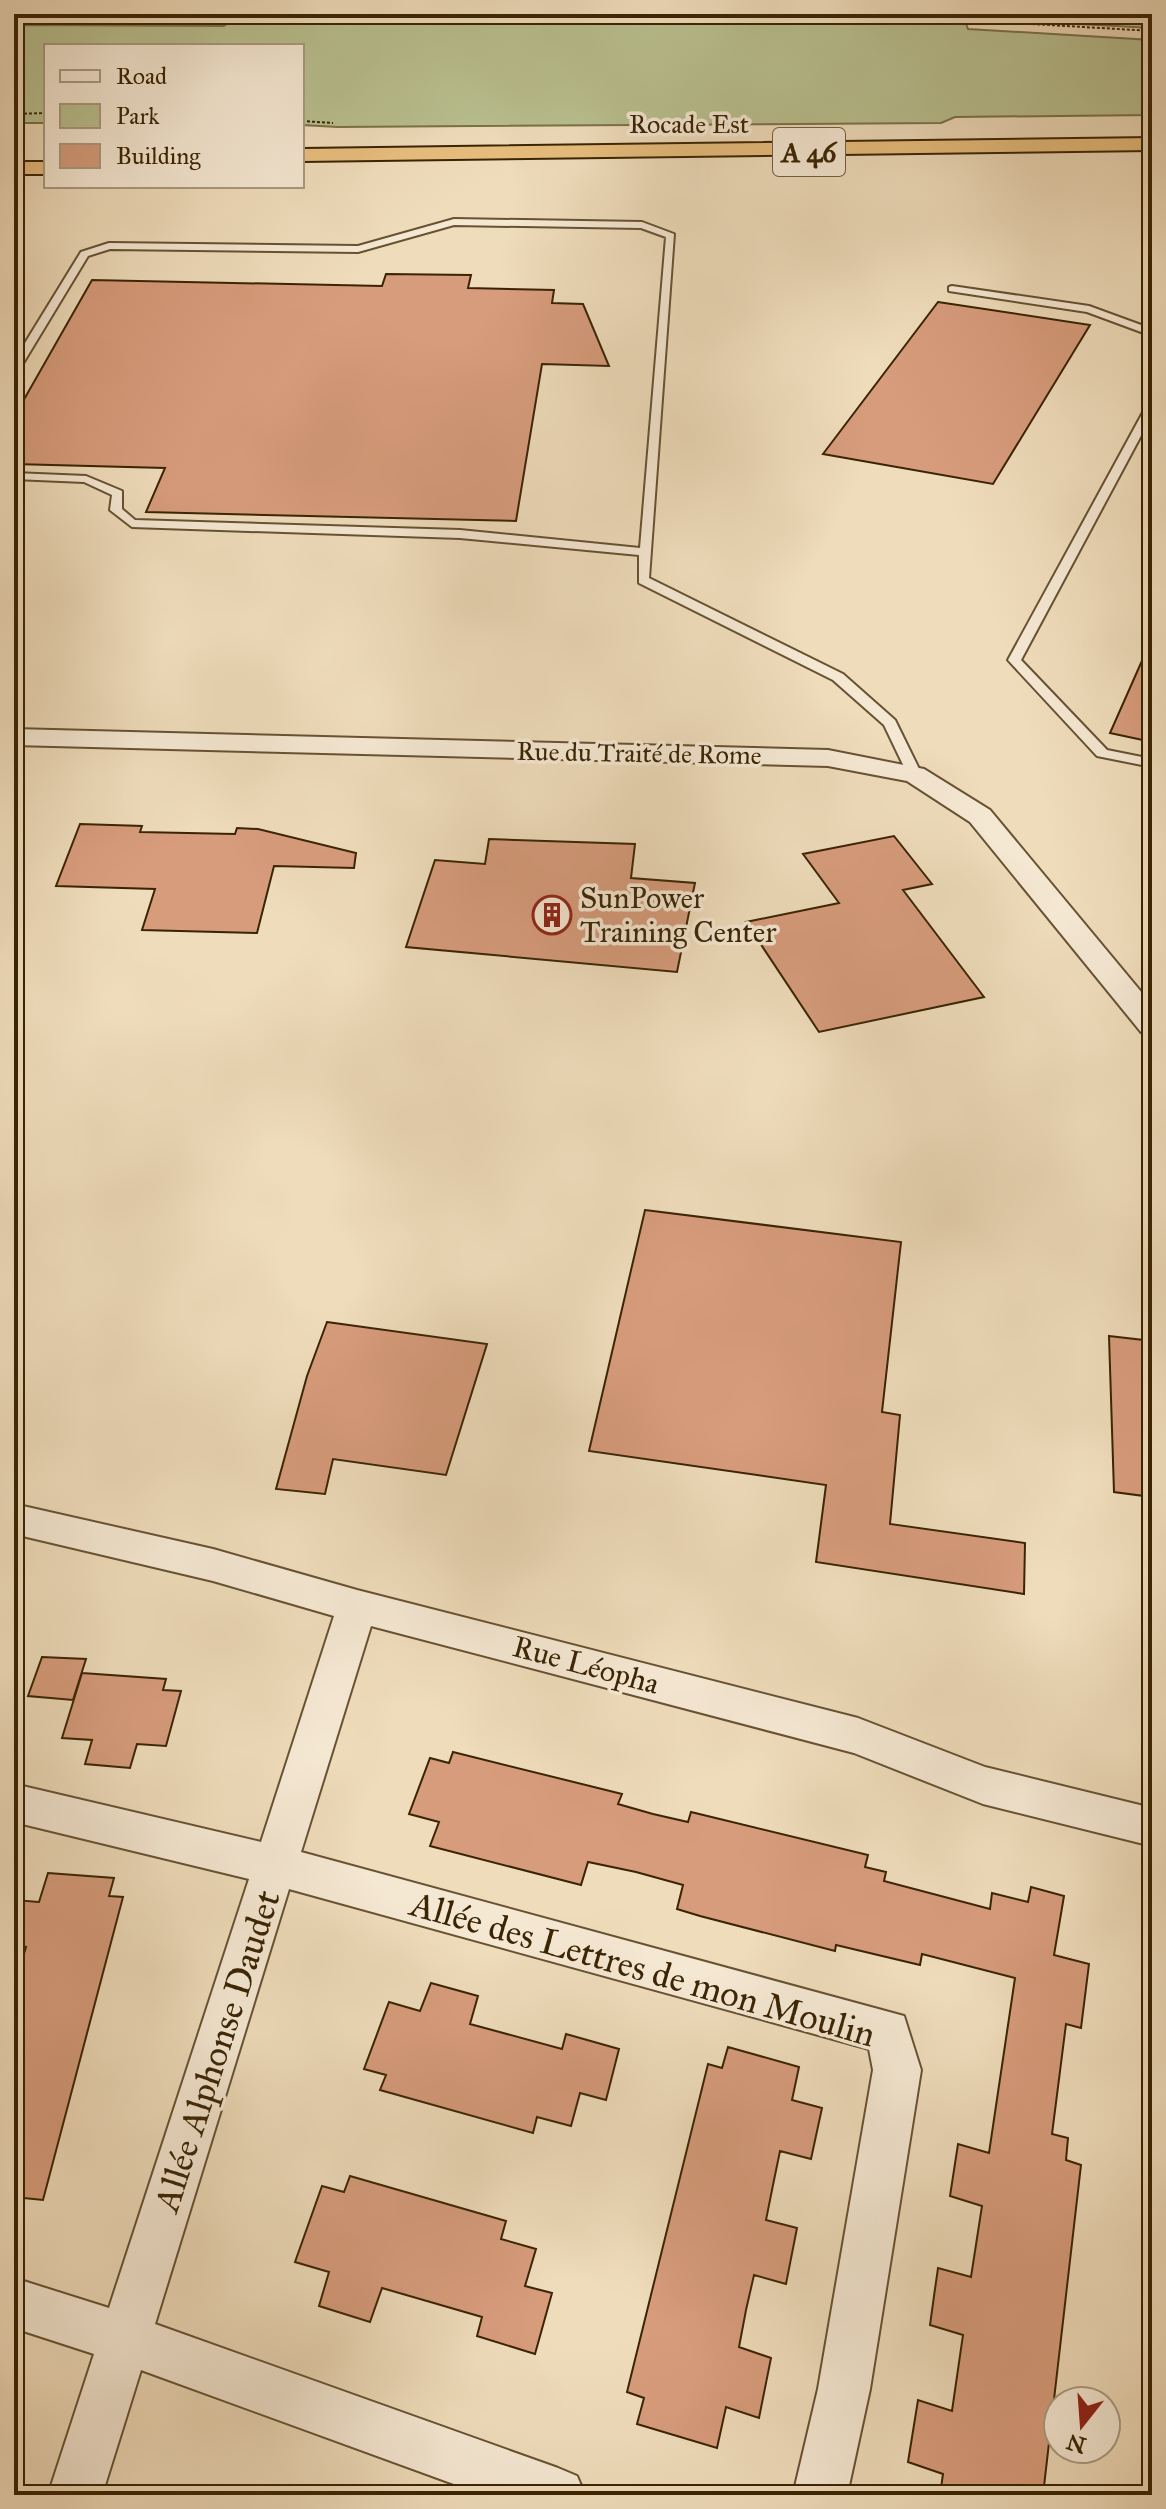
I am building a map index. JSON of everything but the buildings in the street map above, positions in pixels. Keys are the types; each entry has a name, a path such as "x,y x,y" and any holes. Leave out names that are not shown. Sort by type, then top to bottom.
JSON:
{"highway":[{"path":"466,153 1152,144"},
{"name":"A 46","path":"304,155 466,153"},
{"name":"Rocade Est","path":"466,153 1147,159"},
{"path":"14,157 44,157"},
{"name":"Rocade Est","path":"304,166 1106,162 1147,159"},
{"path":"14,168 44,168"}],"street":[{"name":"Rue du Traité de Rome","path":"14,737 828,758 915,775 980,816 1152,1025"},
{"name":"Rue Léopha","path":"14,1519 213,1565 357,1606 858,1736 983,1785 1152,1827"},
{"name":"Allée Alphonse Daudet","path":"75,2495 357,1606"},
{"path":"14,1803 275,1865"},
{"name":"Allée des Lettres de mon Moulin","path":"275,1865 888,2032 897,2070 844,2389 820,2495"},
{"path":"14,2303 126,2339 558,2495"}],"lane":[{"path":"14,370 84,254 109,246 358,249 454,222 642,225 671,236 643,580 838,677 890,723 915,775"},
{"path":"952,289 1089,309 1152,333"},
{"path":"1152,405 1014,660 1102,753 1152,763"},
{"path":"14,476 86,479 118,493 116,510 132,523 460,534 645,552"}],"path":[{"path":"1032,24 1152,31"},
{"path":"14,114 44,113"}],"green space":[{"path":"239,14 1152,14 1152,28 964,18 968,29 1152,40 1152,115 955,117 941,123 304,125 304,44 44,44 44,123 14,123 14,25 224,26"}],"place":[{"name":"SunPower Training Center","path":"552,915"}]}
